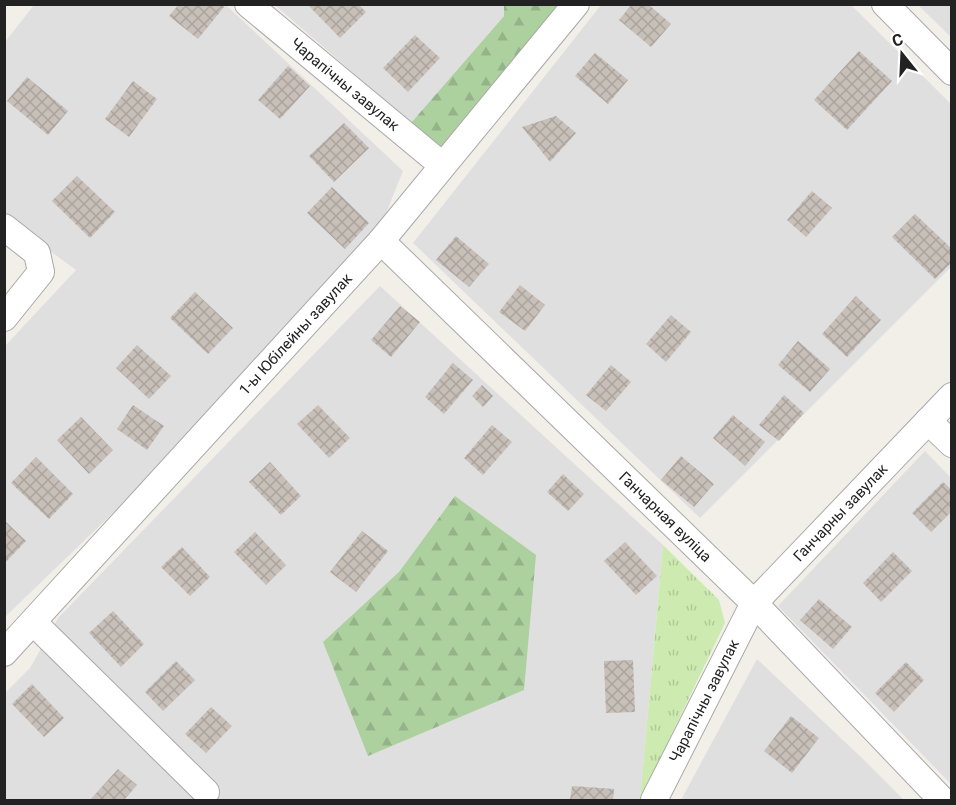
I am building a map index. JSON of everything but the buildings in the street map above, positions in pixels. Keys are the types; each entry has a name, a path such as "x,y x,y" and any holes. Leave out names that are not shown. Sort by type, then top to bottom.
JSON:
{"street":[{"name":"Чарапічны завулак","path":"248,4 442,165"},
{"name":"1-ы Юбілейны завулак","path":"4,653 34,623 381,241 576,4"},
{"path":"885,4 951,72"},
{"path":"4,227 37,253 41,272 4,318"},
{"name":"Ганчарная вуліца","path":"381,241 754,603 942,801"},
{"name":"Ганчарны завулак","path":"754,603 951,396"},
{"path":"928,421 951,444"},
{"name":"Чарапічны завулак","path":"654,801 754,603"},
{"path":"34,623 206,792"}],"shaded area":[{"path":"34,5 226,5 403,171 380,228 144,483 5,617 5,346 76,270 5,218 5,42"},
{"path":"275,5 504,5 504,16 411,123"},
{"path":"601,5 851,5 951,104 951,267 700,518 413,243"},
{"path":"918,5 951,5 951,37"},
{"path":"380,286 663,545 640,800 5,800 5,693 30,668 58,618"},
{"path":"925,451 951,478 951,784 778,606"},
{"path":"757,659 862,758 904,800 681,800"}],"green space":[{"path":"504,5 562,5 445,152 411,123 504,16"},
{"path":"455,496 536,555 524,690 368,756 323,642 399,572"},
{"path":"663,545 719,600 725,623 640,800"}]}
